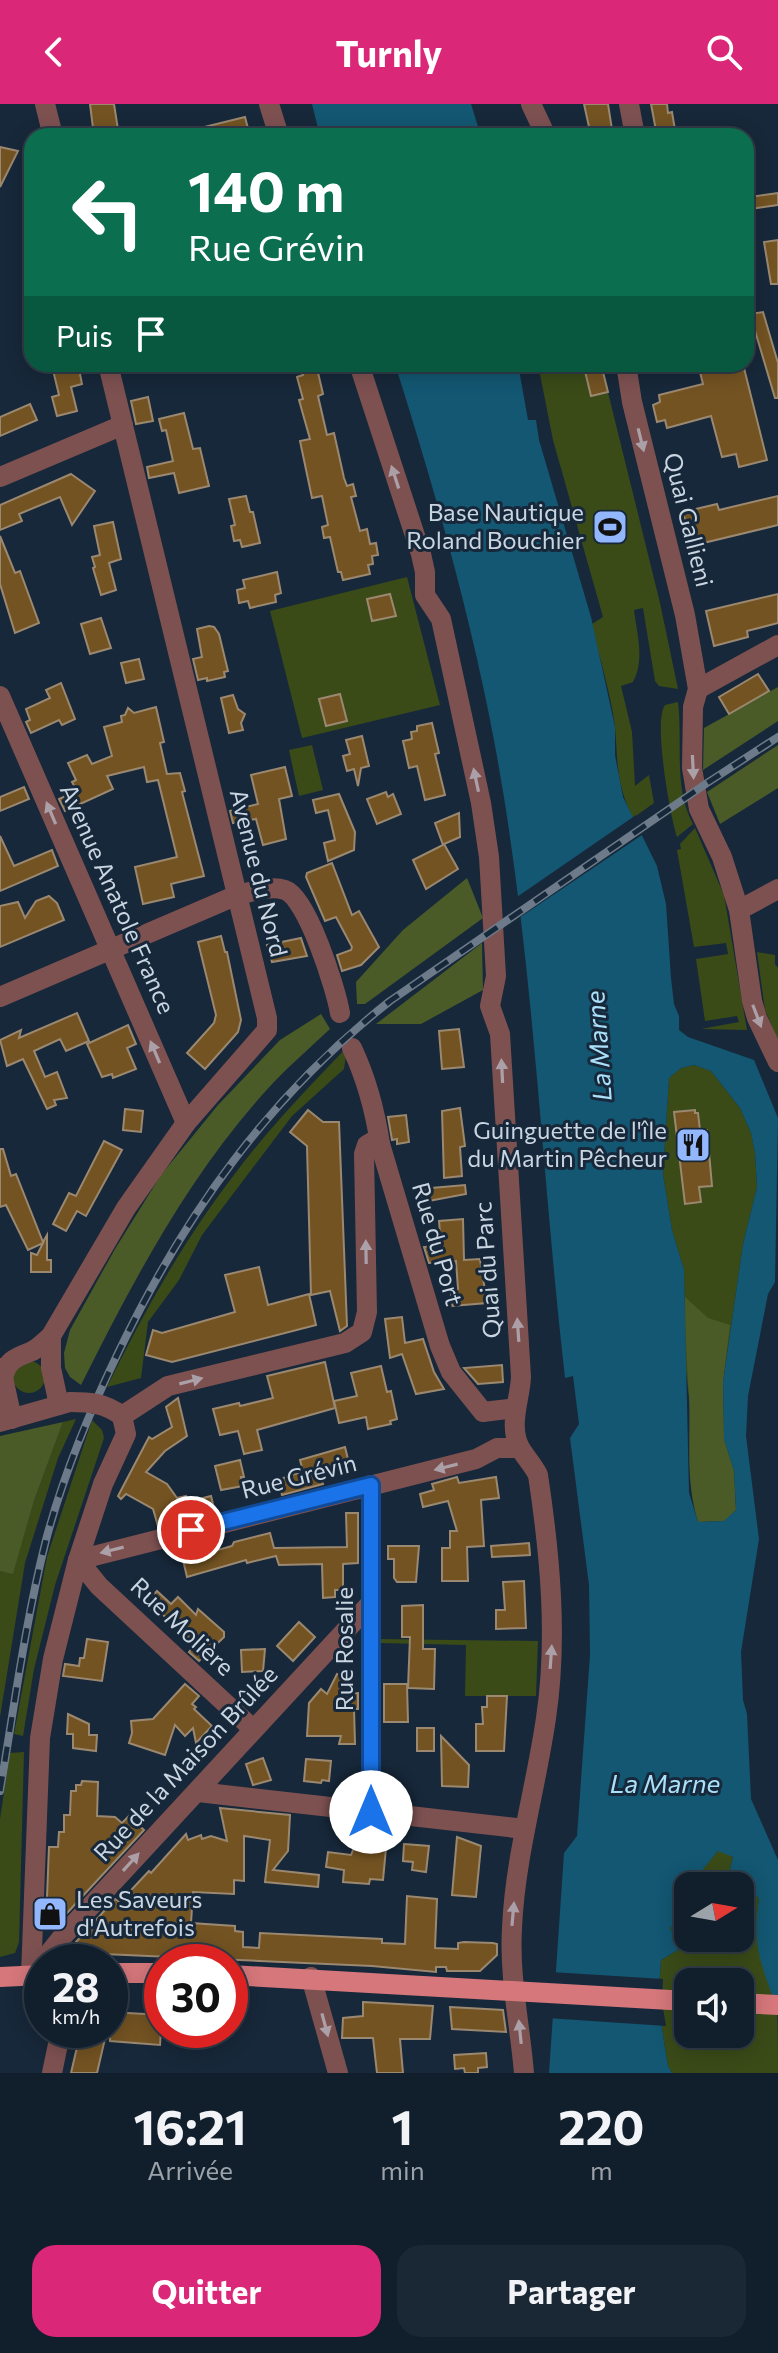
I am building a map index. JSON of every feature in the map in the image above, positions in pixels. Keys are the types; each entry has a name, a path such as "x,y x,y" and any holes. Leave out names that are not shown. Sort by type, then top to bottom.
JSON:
{"main road":[{"path":"248,1975 674,2000"},
{"path":"1,1982 24,1978"},
{"path":"754,2004 778,2005"}],"street":[{"path":"45,104 51,128"},
{"path":"269,104 276,128"},
{"path":"531,104 542,128"},
{"path":"629,104 634,128"},
{"name":"Avenue du Nord","path":"51,1336 126,1208 186,1123 267,1030 267,1018 110,372"},
{"name":"Quai du Parc","path":"362,372 421,554 425,595 441,619 481,803 489,857 496,976 490,1006 500,1034 521,1377 514,1427 520,1448 538,1475 549,1566 552,1638 547,1716 516,1877 512,1926 511,1967 524,2073"},
{"name":"Quai Gallieni","path":"627,372 685,615 698,689 693,707 692,768 699,809 722,857 739,910 752,1001 778,1062"},
{"path":"0,477 123,425"},
{"path":"698,689 778,645"},
{"name":"Avenue Anatole France","path":"0,696 186,1123"},
{"path":"0,997 235,896 267,888 285,890 298,897 314,930 340,1013"},
{"path":"739,910 778,889"},
{"name":"Rue du Port","path":"352,1048 376,1113 380,1144 440,1346 451,1372 483,1412"},
{"path":"122,1416 168,1386 345,1343 362,1332 367,1312 364,1154 367,1145 374,1141 380,1144"},
{"path":"37,1944 40,1738 53,1659 78,1560 103,1484 124,1443 126,1425 122,1416 99,1404 64,1404 6,1420 2,1370 12,1359 28,1353 51,1336"},
{"path":"51,1336 51,1368 64,1404"},
{"path":"28,1353 42,1358 51,1368"},
{"path":"486,1455 493,1433 483,1412 516,1408"},
{"name":"Rue Grévin","path":"78,1560 476,1459 497,1448 520,1448"},
{"name":"Rue Rosalie","path":"371,1485 371,1812"},
{"name":"Rue Molière","path":"78,1560 99,1586 253,1729"},
{"name":"Rue de la Maison Brûlée","path":"58,1944 370,1604"},
{"path":"198,1792 525,1829"},
{"path":"311,1977 338,2073"},
{"path":"52,2073 57,2048"}],"green space":[{"name":"Base Nautique Roland Bouchier","path":"540,372 603,372 678,689 659,686 655,681 643,608 634,610 639,665 633,682 621,686 632,732 635,786 649,775 654,803 633,818 621,784 613,714 592,624 603,617 553,440"},
{"path":"407,577 440,705 302,738 270,611"},
{"path":"778,687 778,721 703,770 704,728"},
{"path":"678,702 681,780 693,824 677,837 667,790 661,729 665,705"},
{"path":"312,745 323,790 299,796 289,750"},
{"path":"778,745 778,788 720,824 707,792"},
{"path":"695,828 724,895 747,1030 701,1029 739,1022 737,1016 705,1021 696,959 728,954 726,943 694,947 677,850 681,849 680,844"},
{"path":"467,878 483,918 365,1004 357,1004 356,982 403,930"},
{"path":"482,943 483,990 421,1024 376,1024"},
{"path":"757,952 775,955 778,968 778,1040 765,1010"},
{"path":"321,1014 330,1029 273,1083 243,1117 190,1189 143,1266 81,1385 70,1377 65,1368 64,1353 70,1330 161,1175 218,1105 280,1040"},
{"path":"347,1047 344,1069 292,1116 202,1235 179,1280 148,1322 141,1378 107,1387 166,1276 218,1196 276,1123"},
{"path":"694,1065 711,1071 740,1108 751,1133 755,1153 757,1187 743,1244 723,1382 724,1439 734,1471 689,1397 685,1362 684,1270 672,1230 663,1174 669,1078 681,1068"},
{"path":"685,1297 708,1318 730,1325 723,1382 724,1439 734,1471 736,1510 725,1521 698,1522 694,1506 690,1475"},
{"path":"29,1361 40,1366 45,1377 40,1388 29,1393 18,1388 13,1377 18,1366"},
{"path":"76,1419 58,1458 25,1563 0,1717 0,1571 13,1573 34,1501 63,1422"},
{"path":"92,1420 102,1430 104,1438 55,1585 34,1669 23,1736 14,1734 47,1557"},
{"path":"63,1422 34,1501 13,1574 0,1571 0,1436"},
{"path":"379,1639 538,1641 536,1696 465,1696 466,1645 379,1643"},
{"path":"24,1752 19,1942 15,1953 0,1957 0,1819 10,1753"},
{"path":"719,1850 733,1857 730,1869 734,1872 700,1872"},
{"path":"754,1893 759,1899 760,1942 777,2010 778,2073 672,2073 668,2066 658,2003 661,1960 674,1952 754,1952"}],"water":[{"path":"312,104 471,104 478,128 318,128"},
{"name":"La Marne","path":"397,372 519,372 528,420 536,420 539,440 591,617 615,727 615,755 623,797 657,866 666,904 671,978 679,1030 688,1037 754,1060 778,1118 775,1282 768,1294 748,1396 746,1436 759,1539 741,1652 751,1799 778,1860 778,2012 758,1945 759,1899 754,1893 754,1872 734,1872 730,1869 733,1857 718,1851 701,1872 674,1872 674,1925 670,1928 674,1935 674,1952 661,1960 658,2003 668,2066 672,2073 549,2073 564,1853 577,1836 590,1655 589,1585 570,1438 579,1424 573,1376 565,1378 519,907 496,751 464,604","holes":["694,1065 711,1071 740,1108 751,1133 757,1187 743,1244 723,1382 724,1439 734,1471 736,1510 724,1521 698,1522 689,1493 684,1270 672,1230 663,1174 669,1078 681,1068"]}],"pier":[{"path":"636,815 645,833 516,920 514,899"},
{"path":"551,1972 663,1979 662,2002 666,2026 547,2018"}],"building":[{"path":"90,104 114,104 118,128 93,128"},
{"path":"584,104 608,104 612,128 589,128"},
{"path":"651,104 667,104 675,128 656,128"},
{"path":"245,117 248,128 200,128"},
{"path":"0,147 18,151 0,187"},
{"path":"778,193 778,205 754,208 754,196"},
{"path":"778,240 778,284 771,284 764,242"},
{"path":"763,312 778,363 778,398 775,398 754,327 754,313"},
{"path":"53,372 80,372 82,384 71,387 77,411 57,416 52,397 59,395"},
{"path":"302,372 318,372 323,394 318,396 327,435 334,433 344,478 347,486 353,484 356,496 351,497 360,531 367,529 370,544 376,543 378,555 372,556 373,564 368,565 370,574 343,580 341,572 338,572 330,537 324,538 322,527 328,525 322,496 312,498 300,441 310,439 299,400 303,399 297,377 303,375"},
{"path":"585,372 603,372 608,392 591,396"},
{"path":"700,372 745,372 767,460 739,467 736,454 722,457 711,416 667,428 665,420 657,422 653,405 660,402 659,395 703,384"},
{"path":"148,397 153,421 136,424 131,401"},
{"path":"30,404 37,420 0,436 0,417"},
{"path":"184,413 193,449 200,448 209,486 179,493 174,473 149,478 147,467 173,461 166,430 162,431 159,419"},
{"path":"71,474 95,491 72,525 60,497 19,514 22,521 0,530 0,505"},
{"path":"246,496 260,543 242,547 240,540 234,541 231,526 235,525 229,499"},
{"path":"778,496 778,525 691,546 683,512 717,504 719,510"},
{"path":"113,522 121,559 109,563 116,590 101,595 93,568 92,557 100,555 94,526"},
{"path":"0,536 15,573 20,571 39,623 15,633 0,584"},
{"path":"277,572 281,593 275,595 276,602 250,608 248,601 239,603 237,590 245,588 243,580"},
{"path":"390,594 396,616 372,621 367,599"},
{"path":"778,594 778,623 747,631 748,637 714,646 706,611"},
{"path":"101,618 111,648 90,654 81,624"},
{"path":"209,626 219,634 228,671 224,672 225,677 198,680 193,659 202,657 197,629"},
{"path":"139,659 144,679 126,683 121,663"},
{"path":"758,674 769,691 729,714 719,697"},
{"path":"61,683 75,719 62,725 59,720 31,733 26,722 30,720 26,709 50,698 46,690"},
{"path":"340,694 347,721 326,726 319,699"},
{"path":"233,695 238,709 245,714 241,723 243,730 229,733 221,698"},
{"path":"156,707 167,774 180,773 204,876 171,884 174,897 143,904 135,867 177,857 158,780 147,782 144,767 107,776 113,789 65,811 59,799 77,791 72,782 76,780 68,763 87,755 92,764 112,756 104,727 122,722 121,716 128,708 134,713"},
{"path":"432,723 439,753 435,754 445,795 425,800 417,766 409,768 403,741 412,739 411,732 417,731 417,726"},
{"path":"362,736 369,766 361,768 358,786 354,769 347,771 343,756 350,754 346,740"},
{"path":"285,767 292,796 279,799 286,839 263,845 256,819 233,823 230,811 258,804 251,775"},
{"path":"24,787 29,799 0,811 0,797"},
{"path":"386,792 388,797 393,794 401,814 377,824 367,799"},
{"path":"339,794 355,832 354,850 328,861 324,843 335,840 328,810 316,813 313,800"},
{"path":"459,813 460,837 444,844 458,869 426,889 413,860 443,845 435,823"},
{"path":"0,836 14,866 52,850 58,866 0,891"},
{"path":"332,863 352,915 359,911 379,947 361,965 342,971 337,955 352,947 336,917 325,921 306,877 307,873"},
{"path":"49,896 57,903 64,920 0,947 0,906 18,902 25,918 36,901"},
{"path":"221,936 241,1020 238,1032 205,1069 187,1053 214,1023 216,1015 198,942"},
{"path":"301,938 307,956 272,962 267,945"},
{"path":"77,1013 89,1041 66,1051 60,1039 34,1051 45,1077 57,1072 67,1098 54,1100 56,1105 47,1109 23,1059 7,1066 0,1040 21,1030 19,1038"},
{"path":"128,1025 136,1044 127,1048 136,1069 113,1078 112,1074 102,1077 87,1044"},
{"path":"459,1029 464,1067 442,1069 439,1031"},
{"path":"460,1108 465,1146 460,1147 462,1176 444,1178 442,1111"},
{"path":"125,1109 143,1111 141,1132 123,1130"},
{"path":"308,1110 323,1122 339,1122 347,1326 340,1331 330,1291 311,1295 307,1146 290,1132"},
{"path":"695,1110 700,1130 707,1130 712,1186 699,1187 701,1202 685,1204 674,1112"},
{"path":"406,1115 409,1142 397,1144 397,1139 392,1140 388,1117"},
{"path":"104,1141 122,1150 86,1216 77,1211 66,1231 53,1224 69,1193 76,1196"},
{"path":"0,1149 3,1149 11,1176 16,1174 43,1242 47,1235 47,1260 51,1260 51,1272 31,1272 31,1253 37,1255 43,1243 28,1250 6,1205 0,1207"},
{"path":"465,1185 466,1194 423,1202 420,1189"},
{"path":"463,1219 464,1260 480,1259 487,1303 452,1306 451,1294 458,1289 456,1261 429,1263 424,1247 441,1245 439,1221"},
{"path":"259,1267 268,1305 309,1294 316,1325 172,1362 146,1355 153,1330 162,1333 235,1312 225,1275"},
{"path":"402,1317 405,1343 423,1339 434,1372 444,1389 416,1394 402,1354 390,1358 385,1319"},
{"path":"325,1362 335,1408 257,1430 262,1450 244,1454 238,1431 220,1435 213,1409 273,1398 267,1376"},
{"path":"502,1365 503,1382 478,1384 464,1368"},
{"path":"381,1366 397,1419 390,1421 391,1424 368,1429 366,1417 339,1423 334,1401 357,1396 351,1373"},
{"path":"178,1398 187,1436 165,1451 146,1472 167,1484 177,1498 186,1496 187,1502 211,1496 215,1512 158,1526 153,1509 126,1494 121,1499 118,1496 149,1437 152,1439 172,1427 166,1407"},
{"path":"345,1447 350,1467 320,1474 323,1484 282,1495 278,1480 303,1471 300,1460"},
{"path":"240,1460 243,1486 221,1490 215,1466"},
{"path":"457,1477 459,1483 496,1477 499,1498 481,1500 484,1546 467,1547 468,1581 442,1581 442,1548 450,1548 450,1531 457,1531 448,1501 423,1507 420,1494 434,1490 432,1484"},
{"path":"346,1513 358,1513 358,1563 343,1564 343,1590 335,1590 335,1597 323,1598 322,1564 279,1565 276,1556 247,1563 246,1560 187,1577 183,1560 270,1533 274,1548 347,1547"},
{"path":"529,1543 530,1555 492,1557 491,1546"},
{"path":"388,1546 419,1546 416,1582 397,1582 394,1578 394,1559 388,1559"},
{"path":"524,1581 526,1628 496,1629 496,1610 505,1610 503,1582"},
{"path":"157,1591 171,1604 178,1597 196,1615 198,1609 224,1632 224,1637 199,1661 189,1652 195,1644 162,1614 159,1617 145,1604"},
{"path":"423,1605 423,1649 435,1649 434,1689 408,1688 410,1637 402,1637 402,1606"},
{"path":"299,1622 315,1637 293,1661 277,1646"},
{"path":"87,1639 108,1642 102,1681 63,1676 65,1664 79,1666 80,1658 84,1658"},
{"path":"265,1649 263,1671 242,1672 241,1650"},
{"path":"337,1674 350,1679 346,1694 358,1693 358,1709 354,1709 355,1744 339,1744 341,1736 307,1736 309,1703 321,1689 327,1694"},
{"path":"185,1684 199,1696 192,1704 196,1707 194,1709 212,1726 196,1743 193,1728 185,1736 175,1725 165,1755 129,1743 131,1721 153,1719"},
{"path":"384,1684 407,1684 408,1722 384,1722"},
{"path":"487,1696 507,1696 504,1751 476,1751 476,1724 483,1724 482,1707 487,1707"},
{"path":"68,1714 89,1724 89,1735 97,1735 96,1751 73,1748 73,1734 67,1734"},
{"path":"417,1728 434,1728 434,1751 417,1751"},
{"path":"441,1736 469,1765 468,1787 442,1786"},
{"path":"263,1758 271,1780 253,1785 246,1764"},
{"path":"306,1759 331,1761 329,1781 304,1781"},
{"path":"82,1781 98,1782 97,1816 115,1817 122,1823 129,1816 144,1830 55,1926 46,1922 49,1847 58,1847 59,1832 64,1832 64,1815 70,1815 71,1791 76,1791 76,1785 81,1785"},
{"path":"220,1808 290,1815 288,1851 273,1870 319,1875 318,1887 265,1882 270,1840 244,1836 244,1881 234,1880 234,1894 193,1892 191,1923 235,1926 235,1931 243,1932 243,1944 144,1944 144,1956 128,1955 128,1944 77,1944 115,1899 120,1902 186,1834 188,1840 201,1835 202,1839 211,1836 227,1841"},
{"path":"457,1837 481,1846 476,1897 452,1895"},
{"path":"404,1844 429,1846 426,1872 412,1870 413,1862 403,1861"},
{"path":"355,1845 386,1848 383,1880 370,1879 369,1884 343,1882 344,1870 326,1867 328,1852 351,1855"},
{"path":"407,1896 437,1899 435,1948 458,1949 458,1943 464,1942 497,1944 497,1955 480,1971 447,1971 446,1967 436,1967 436,1972 248,1960 248,1947 259,1948 260,1933 382,1939 382,1943 405,1944"},
{"path":"363,2002 433,2006 430,2039 400,2039 403,2073 377,2073 373,2038 342,2038 343,2018 363,2016"},
{"path":"450,2007 503,2010 506,2032 452,2029"},
{"path":"128,2013 144,2014 144,2044 128,2042"},
{"path":"77,2048 103,2048 97,2073 71,2073"},
{"path":"486,2053 487,2067 478,2068 478,2073 465,2073 464,2068 455,2069 454,2055"}],"railway":[{"path":"0,1791 39,1571 69,1469 97,1399 144,1302 201,1206 233,1161 305,1077 390,1001 778,737"}],"place":[{"name":"Base Nautique Roland Bouchier","path":"610,527"},
{"name":"Guinguette de l'île du Martin Pêcheur","path":"693,1145"},
{"name":"Les Saveurs d'Autrefois","path":"50,1914"}],"route":[{"path":"191,1530 371,1485 371,1812"}]}
